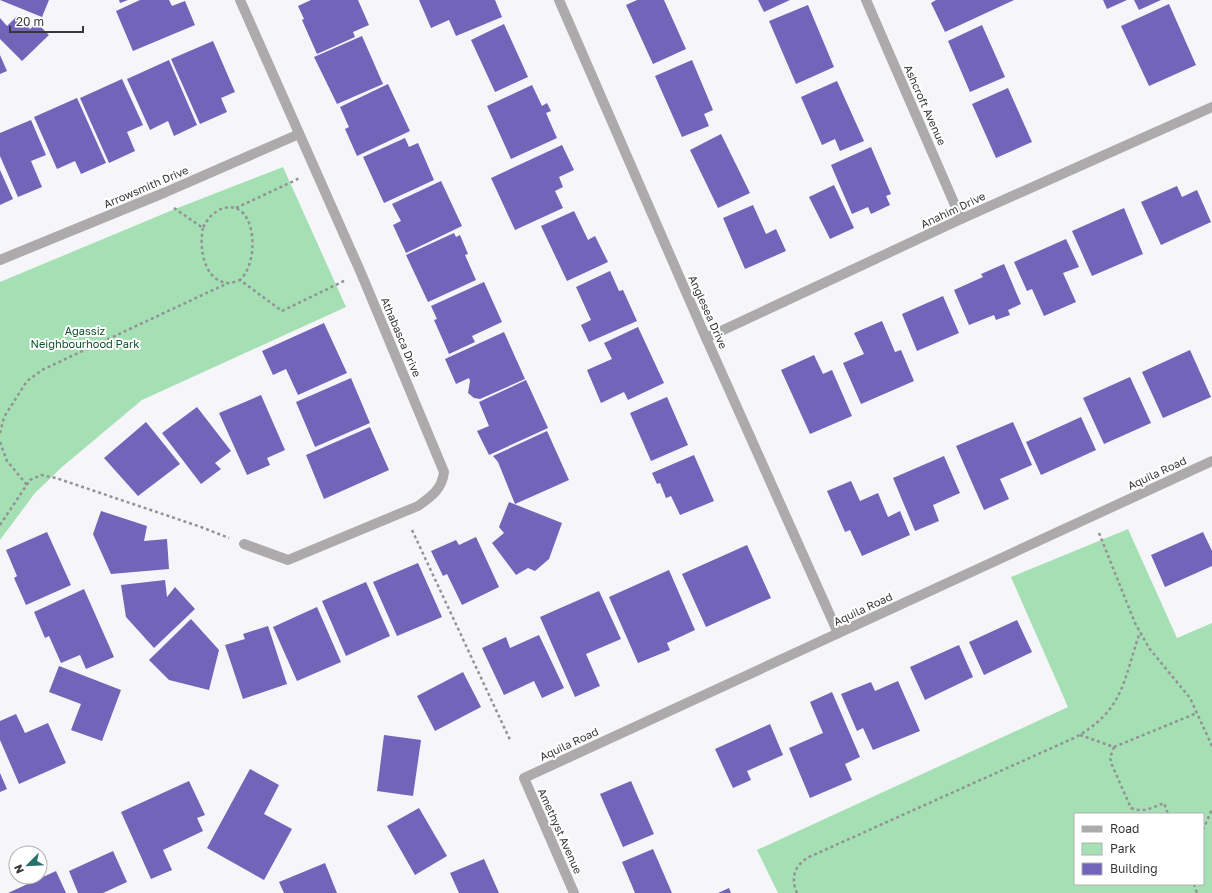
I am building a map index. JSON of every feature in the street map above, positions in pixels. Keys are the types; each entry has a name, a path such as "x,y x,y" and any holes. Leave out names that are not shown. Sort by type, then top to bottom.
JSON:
{"street":[{"name":"Athabasca Drive","path":"240,0 361,273 444,472 442,482 435,494 418,506 288,560 244,544"},
{"name":"Anglesea Drive","path":"558,0 706,338 838,633"},
{"name":"Ashcroft Avenue","path":"866,0 961,219"},
{"name":"Anahim Drive","path":"706,338 961,219 1212,107"},
{"name":"Arrowsmith Drive","path":"0,260 166,192 299,134"},
{"name":"Aquila Road","path":"524,778 1212,461"},
{"name":"Amethyst Avenue","path":"524,778 574,893"}],"path":[{"path":"228,282 217,278 210,273 204,260 201,245 203,228 207,218 218,211 235,208 315,172"},
{"path":"166,192 175,209 203,228"},
{"path":"0,433 4,417 27,381 42,370 228,282 240,280 246,274 251,262 253,240 250,223 244,214 235,208"},
{"path":"240,280 282,311 361,273"},
{"path":"0,442 7,461 27,486"},
{"path":"0,525 30,480 41,475 56,478 201,527 244,544"},
{"path":"1092,516 1129,609 1140,632 1149,648 1190,698 1212,746"},
{"path":"412,530 512,742"},
{"path":"797,893 792,879 801,862 1080,735 1099,723 1116,702 1122,689 1140,632"},
{"path":"1080,735 1114,747 1197,713"},
{"path":"1114,747 1110,758 1131,808 1138,811 1146,811 1164,803 1168,813"},
{"path":"1204,828 1212,809"}],"green space":[{"name":"Agassiz Neighbourhood Park","path":"283,167 346,307 142,400 62,467 35,493 0,540 0,282 175,209"},
{"path":"1128,529 1177,638 1212,623 1212,893 778,893 757,850 1068,707 1011,577"}],"building":[{"path":"0,0 49,0 42,17"},
{"path":"119,0 128,0 120,3"},
{"path":"140,0 169,0 172,6 185,1 195,25 133,51 116,11"},
{"path":"311,0 358,0 369,25 353,32 355,37 317,54 302,20 304,19 298,6"},
{"path":"419,0 495,0 502,17 456,36 449,20 431,28"},
{"path":"637,0 664,0 686,49 653,64 626,5"},
{"path":"758,0 790,0 764,12"},
{"path":"936,0 1014,0 945,32 931,3"},
{"path":"1103,0 1127,0 1107,9"},
{"path":"1134,0 1161,0 1139,10"},
{"path":"1169,4 1196,65 1149,86 1121,26"},
{"path":"808,5 834,67 796,84 769,21"},
{"path":"17,16 30,29 37,23 49,35 22,61 0,39 0,18 7,26"},
{"path":"504,24 528,77 495,92 471,40"},
{"path":"982,25 1005,77 970,92 948,41"},
{"path":"362,36 383,84 337,104 314,57"},
{"path":"213,41 235,92 221,98 227,112 200,124 171,59"},
{"path":"0,55 7,71 0,74"},
{"path":"169,60 197,125 174,136 168,121 150,130 127,79"},
{"path":"692,60 713,110 704,114 709,126 682,137 655,76"},
{"path":"122,79 143,125 127,132 135,151 109,163 80,98"},
{"path":"837,81 864,141 840,151 835,139 822,145 801,97"},
{"path":"388,84 410,131 357,156 345,129 349,127 340,107"},
{"path":"532,85 542,106 547,103 551,111 546,113 557,138 511,159 487,106"},
{"path":"1008,88 1032,142 996,158 972,104"},
{"path":"77,98 106,163 81,174 75,161 57,169 34,117"},
{"path":"31,120 46,155 31,161 42,187 18,197 0,156 0,133"},
{"path":"721,134 750,193 718,208 690,150"},
{"path":"405,138 409,147 418,143 434,180 384,203 363,157"},
{"path":"562,145 574,170 559,177 563,187 555,191 563,208 515,230 491,178"},
{"path":"871,147 891,194 886,196 890,205 871,214 868,207 852,214 831,165"},
{"path":"0,170 13,199 0,205"},
{"path":"441,181 462,226 406,253 393,225 401,221 392,204"},
{"path":"834,185 854,228 830,239 809,197"},
{"path":"1177,186 1182,197 1197,190 1211,222 1161,245 1141,202"},
{"path":"753,205 766,234 776,229 786,251 745,269 723,218"},
{"path":"1124,208 1143,254 1092,276 1072,231"},
{"path":"574,211 588,240 595,236 608,262 567,281 541,226"},
{"path":"454,233 456,237 460,235 468,254 465,255 476,280 428,302 406,255"},
{"path":"1066,239 1079,267 1063,273 1076,302 1044,316 1032,289 1027,291 1014,262"},
{"path":"1004,264 1021,304 1008,310 1010,315 996,320 994,315 969,325 954,290 983,277 981,274"},
{"path":"610,271 619,291 623,290 637,321 589,342 581,325 591,320 576,287"},
{"path":"484,282 502,322 472,336 475,342 449,354 434,320 437,319 431,306"},
{"path":"943,296 959,333 917,351 902,314"},
{"path":"882,321 895,352 901,350 914,381 861,404 843,363 864,354 854,333"},
{"path":"324,323 347,373 298,395 286,369 273,375 262,351"},
{"path":"638,327 664,383 628,400 624,392 601,403 587,370 612,359 604,343"},
{"path":"504,332 525,379 480,399 474,398 468,393 469,378 456,384 445,359"},
{"path":"1190,350 1211,397 1163,418 1142,372"},
{"path":"814,355 823,374 832,370 852,416 810,434 781,370"},
{"path":"1130,377 1151,423 1104,444 1083,398"},
{"path":"351,378 370,423 315,447 296,402"},
{"path":"526,380 548,428 489,455 477,431 489,426 479,402"},
{"path":"261,395 285,450 267,458 270,465 247,475 219,413"},
{"path":"667,397 688,445 651,461 630,413"},
{"path":"197,407 231,451 215,463 221,469 201,484 162,433"},
{"path":"1081,417 1096,450 1041,475 1026,442"},
{"path":"146,422 180,464 138,496 104,458"},
{"path":"1013,422 1032,465 1000,479 1009,499 984,510 956,446"},
{"path":"370,427 389,470 324,499 306,455"},
{"path":"547,431 569,480 515,504 498,462 493,456"},
{"path":"694,455 714,501 680,515 671,496 666,498 660,483 657,484 652,473"},
{"path":"944,456 960,493 933,505 939,521 915,531 893,478"},
{"path":"851,481 860,501 878,493 888,517 900,511 910,535 862,556 850,530 845,532 827,491"},
{"path":"509,502 562,523 549,559 535,571 528,568 516,575 492,543 504,533 499,527"},
{"path":"101,511 147,526 144,541 167,539 169,569 111,574 93,534"},
{"path":"47,532 71,585 26,605 14,578 17,576 6,550"},
{"path":"1203,532 1212,551 1212,566 1165,587 1151,555"},
{"path":"476,537 499,587 462,605 447,574 443,576 431,551 456,540 459,545"},
{"path":"747,545 771,598 706,627 682,574"},
{"path":"418,563 442,617 397,636 373,582"},
{"path":"669,570 695,630 667,643 670,650 638,663 609,597"},
{"path":"165,580 167,597 175,587 195,609 154,648 126,617 121,585"},
{"path":"366,582 390,636 346,656 322,601"},
{"path":"84,589 114,657 86,669 80,655 61,663 49,636 45,638 34,612"},
{"path":"599,591 621,639 586,654 600,686 575,697 540,617"},
{"path":"317,607 341,662 297,681 273,627"},
{"path":"191,619 219,650 209,690 169,680 149,660"},
{"path":"1017,620 1032,652 984,675 969,642"},
{"path":"268,626 287,684 243,699 225,645 245,639 243,634"},
{"path":"539,635 564,688 542,698 534,681 504,695 482,648 506,637 510,648"},
{"path":"959,645 973,677 925,700 910,667"},
{"path":"59,666 121,690 102,741 71,730 81,704 49,692"},
{"path":"463,672 481,707 435,731 417,696"},
{"path":"898,681 920,731 873,750 863,728 857,731 841,694 871,682 875,691"},
{"path":"832,692 860,757 845,764 852,780 810,798 789,748 823,733 810,702"},
{"path":"16,714 25,733 48,723 66,763 19,784 0,740 0,721"},
{"path":"770,724 783,755 747,771 751,780 733,788 715,749"},
{"path":"384,735 421,740 413,796 377,791"},
{"path":"250,769 279,785 264,814 292,829 264,880 207,848"},
{"path":"0,773 7,789 0,792"},
{"path":"189,781 205,815 197,818 203,831 163,850 172,870 151,879 121,812"},
{"path":"631,781 654,834 623,847 600,794"},
{"path":"419,808 447,856 415,875 387,826"},
{"path":"653,849 672,893 635,893 622,862"},
{"path":"113,851 127,882 103,893 78,893 69,871"},
{"path":"484,859 499,893 459,893 450,873"},
{"path":"325,863 337,893 284,893 279,882"},
{"path":"56,871 66,893 8,893 25,885 48,885 48,875"},
{"path":"729,888 731,893 718,893"}]}
